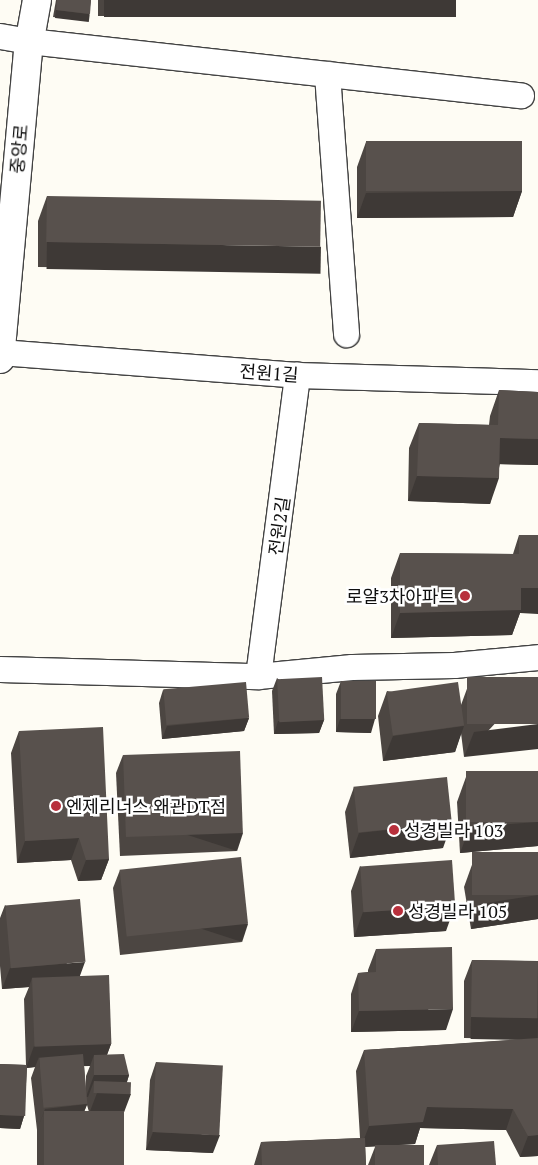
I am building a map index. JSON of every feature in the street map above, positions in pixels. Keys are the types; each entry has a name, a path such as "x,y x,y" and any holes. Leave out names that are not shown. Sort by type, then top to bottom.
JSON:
{"street":[{"name":"중앙로","path":"0,359 29,41 37,0"},
{"path":"0,36 29,41 522,96"},
{"path":"327,74 346,334"},
{"name":"전원1길","path":"0,352 297,375 538,382"},
{"name":"전원2길","path":"258,676 297,375"},
{"path":"0,669 258,676 352,666 454,665 538,658"}],"building":[{"path":"57,0 91,0 90,14 56,10"},
{"path":"366,141 522,141 522,191 366,191"},
{"path":"47,196 321,201 320,247 46,242"},
{"path":"499,390 538,392 538,439 500,438 499,478 417,476 419,423 498,425"},
{"path":"519,535 538,535 538,588 521,588 521,610 400,613 400,553 519,554"},
{"path":"322,677 324,720 279,722 277,679"},
{"path":"467,677 538,677 538,724 467,724"},
{"path":"341,681 376,681 376,719 341,719"},
{"path":"246,682 249,718 166,725 163,689"},
{"path":"458,682 464,726 393,736 387,692"},
{"name":"엔제리너스 왜관DT점","path":"103,727 109,859 86,860 79,838 25,841 19,731"},
{"path":"240,751 243,833 126,837 123,755"},
{"path":"466,771 538,771 538,822 466,822"},
{"path":"447,777 452,823 358,833 354,787"},
{"path":"472,852 538,852 538,895 472,895"},
{"path":"241,857 248,924 127,936 120,870"},
{"path":"452,860 455,906 363,912 360,866"},
{"path":"80,899 85,962 11,968 5,906"},
{"path":"452,947 453,1009 359,1011 358,973 376,972 376,949"},
{"path":"472,960 538,961 537,1018 471,1017"},
{"path":"109,975 111,1044 34,1047 32,978"},
{"path":"538,1038 538,1135 528,1136 513,1109 427,1107 423,1122 369,1126 364,1050"},
{"path":"83,1054 87,1104 44,1108 39,1058"},
{"path":"124,1054 129,1075 94,1075 94,1055"},
{"path":"156,1062 223,1066 219,1135 152,1132"},
{"path":"0,1064 27,1065 25,1116 0,1115"},
{"path":"94,1081 131,1082 131,1094 94,1093"},
{"path":"44,1111 124,1111 124,1165 44,1165"},
{"path":"365,1138 366,1165 262,1165 261,1142"},
{"path":"494,1141 496,1165 438,1165 437,1145"},
{"path":"375,1145 424,1145 424,1165 375,1165"}],"place":[{"name":"로얄3차아파트","path":"465,596"},
{"name":"엔제리너스 왜관DT점","path":"56,806"},
{"name":"성경빌라 103","path":"394,830"},
{"name":"성경빌라 105","path":"398,911"}]}
